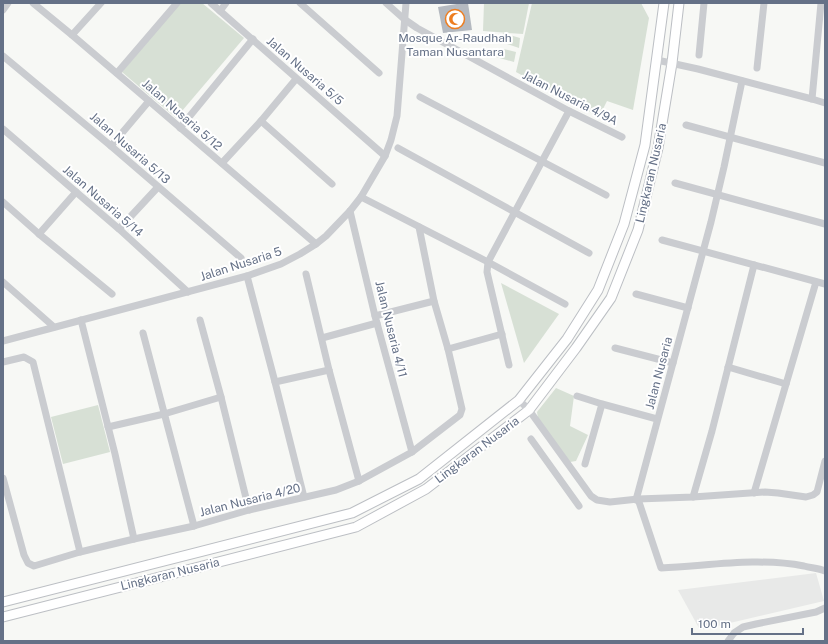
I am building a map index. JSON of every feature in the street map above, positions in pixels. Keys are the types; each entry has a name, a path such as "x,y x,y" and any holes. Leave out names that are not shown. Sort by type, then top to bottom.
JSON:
{"main road":[{"name":"Lingkaran Nusaria","path":"3,602 352,513 419,479 519,400 567,339 598,290 624,224 645,145 664,3"},
{"name":"Lingkaran Nusaria","path":"3,617 356,526 426,489 529,410 576,348 611,298 638,230 658,148 672,63 679,3"}],"street":[{"path":"3,10 8,3"},
{"name":"Jalan Nusaria 5/12","path":"34,3 316,244"},
{"path":"72,35 101,3"},
{"path":"117,73 177,3"},
{"name":"Jalan Nusaria 5/5","path":"211,3 385,156"},
{"path":"220,10 226,3"},
{"path":"300,3 379,73"},
{"name":"Jalan Nusaria 4/9A","path":"386,3 417,28 569,111 622,137"},
{"name":"Jalan Nusaria 5","path":"3,341 247,276 281,264 300,254 326,236 361,197 385,156 391,140 397,116 406,3"},
{"path":"700,55 704,3"},
{"path":"757,68 764,3"},
{"path":"812,99 821,3"},
{"path":"180,128 253,40"},
{"path":"817,41 825,43"},
{"name":"Jalan Nusaria 5/13","path":"3,56 112,146 241,258"},
{"path":"657,60 812,99 825,104"},
{"path":"222,163 261,121 296,78"},
{"name":"Jalan Nusaria","path":"637,500 657,419 718,196 742,81"},
{"path":"420,97 606,195"},
{"path":"112,146 148,101"},
{"path":"509,365 487,272 488,262 569,111"},
{"path":"261,121 332,184"},
{"path":"686,125 825,163"},
{"name":"Jalan Nusaria 5/14","path":"3,129 119,229 188,292"},
{"path":"398,148 589,253"},
{"path":"675,183 718,196 825,224"},
{"path":"119,229 158,187"},
{"path":"39,234 76,192"},
{"path":"361,197 488,262 565,304"},
{"path":"3,202 39,234 112,294"},
{"name":"Jalan Nusaria 4/11","path":"350,211 376,319 412,452"},
{"path":"419,227 434,301 448,349 502,334"},
{"path":"662,240 825,284"},
{"path":"693,497 712,431 754,265"},
{"path":"306,274 329,370 359,481"},
{"path":"247,276 304,497"},
{"path":"3,282 54,327"},
{"path":"754,493 816,282"},
{"path":"636,294 688,308"},
{"path":"322,338 434,301"},
{"path":"81,320 115,454 134,538"},
{"path":"200,320 249,510"},
{"path":"143,333 194,526"},
{"path":"615,348 673,363"},
{"name":"Jalan Nusaria 4/20","path":"3,478 24,555 28,563 34,566 134,538 194,526 249,510 336,490 359,481 412,452 460,415 462,409 448,349"},
{"path":"3,362 24,357 33,362 80,552"},
{"path":"728,367 786,384"},
{"path":"275,382 329,370"},
{"path":"578,396 657,419"},
{"path":"108,427 164,414 221,397"},
{"path":"519,400 529,410 591,496 597,500 610,502 778,492 806,497 813,496 817,492 825,461"},
{"path":"585,464 602,404"},
{"path":"531,439 579,506"},
{"path":"637,500 660,568 775,562 825,571"},
{"path":"728,641 734,633 743,627 816,612 825,608"}],"shaded area":[{"path":"180,3 202,3 244,38 176,118 122,72"},
{"path":"484,3 529,3 523,34 483,31"},
{"path":"532,3 641,3 649,18 633,110 607,101 599,117 516,72"},
{"path":"503,33 520,38 519,48 501,42"},
{"path":"499,48 516,52 514,62 496,57"},
{"path":"501,283 559,314 524,363"},
{"path":"556,388 574,396 570,426 588,435 576,461 570,462 538,418 537,412"},
{"path":"98,405 110,452 63,464 51,417"},
{"path":"816,573 824,601 700,630 678,590"}],"building":[{"name":"Mosque Ar-Raudhah Taman Nusantara","path":"468,3 472,30 443,33 438,7"}],"place":[{"name":"Mosque Ar-Raudhah Taman Nusantara","path":"455,19"}]}
